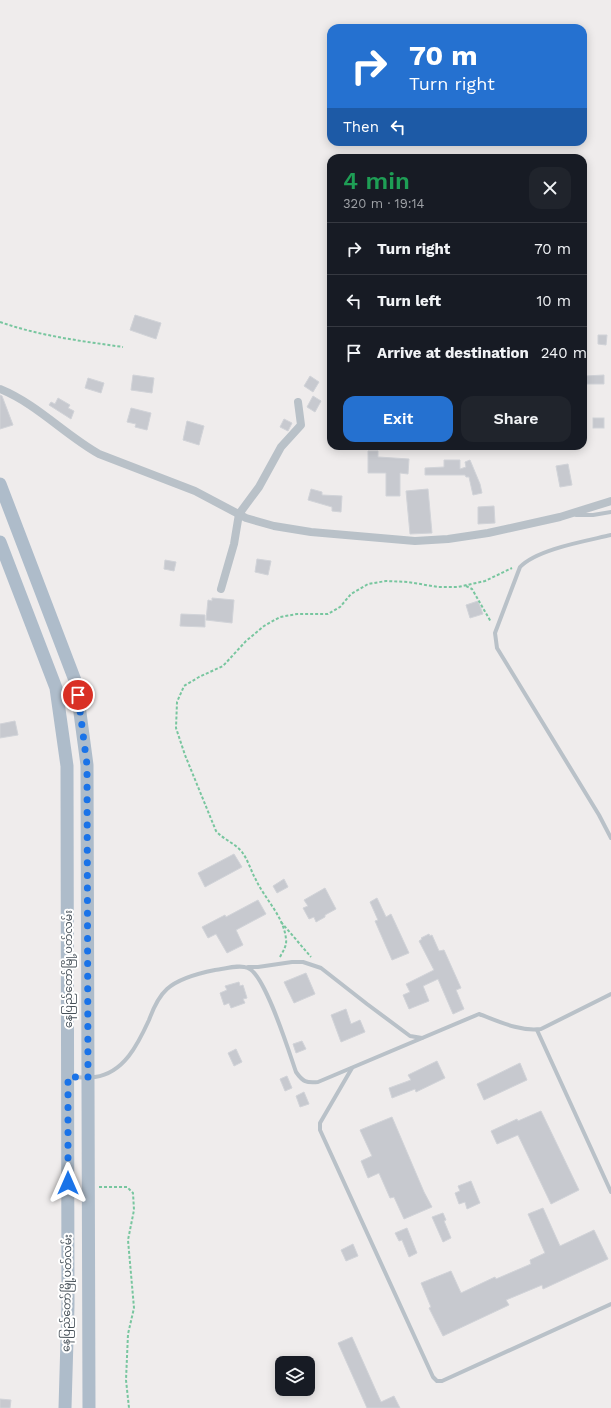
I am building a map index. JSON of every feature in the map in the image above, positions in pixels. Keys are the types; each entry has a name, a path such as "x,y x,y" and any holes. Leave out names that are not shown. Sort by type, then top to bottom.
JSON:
{"main road":[{"path":"0,484 76,683 87,765 89,1408"},
{"name":"နေပြည်တော်မြို့ပတ်လမ်း","path":"0,542 4,563 56,688 67,766 68,1305 65,1408"}],"street":[{"path":"0,389 22,400 78,441 99,454 195,491 246,518 274,526 311,532 415,541 448,539 488,533 567,515 611,501"},
{"path":"221,589 234,544 239,514 259,487 281,447 301,425 298,402"}],"lane":[{"path":"567,515 593,515 611,512"},
{"path":"611,535 557,548 526,561 520,567 496,630 497,648 600,816 611,838"},
{"path":"68,1077 95,1077 105,1074 127,1059 136,1047 156,1003 167,989 179,982 206,972 237,967 271,966 292,962 304,962 321,968 366,1004 410,1036 422,1038"},
{"path":"247,967 254,971 264,987 296,1072 302,1081 310,1083 318,1082 479,1014 516,1027 537,1030 611,994"},
{"path":"537,1030 611,1192"},
{"path":"352,1068 320,1123 320,1130 433,1377 437,1381 442,1381 611,1304"}],"path":[{"path":"0,322 20,329 65,339 123,347"},
{"path":"321,968 281,921 256,880 243,853 237,846 221,837 216,831 185,755 176,728 177,702 184,686 223,666 246,640 264,626 280,618 297,614 328,614 340,607 351,594 368,584 386,581 408,582 438,587 466,586 485,581 526,561"},
{"path":"466,586 472,589 496,630"},
{"path":"271,966 280,958 285,947 286,940 281,921"},
{"path":"88,1189 109,1186 127,1187 133,1193 134,1210 128,1240 134,1308 128,1334 126,1380 129,1408"}],"building":[{"path":"135,315 161,323 156,339 130,330"},
{"path":"598,335 607,335 606,345 598,344"},
{"path":"133,375 154,378 152,393 131,390"},
{"path":"604,375 604,384 587,384 587,376"},
{"path":"310,376 319,382 313,392 304,386"},
{"path":"88,378 104,383 101,393 85,388"},
{"path":"0,395 2,396 13,425 0,429"},
{"path":"313,396 321,401 315,412 307,407"},
{"path":"58,398 70,405 68,408 74,411 71,419 49,405 51,402 55,404"},
{"path":"131,408 151,413 147,430 135,427 136,424 127,422"},
{"path":"593,418 604,418 604,428 593,428"},
{"path":"284,419 292,423 288,431 280,427"},
{"path":"187,421 204,426 199,445 183,440"},
{"path":"368,451 378,451 378,457 409,459 408,474 400,473 400,496 386,496 386,473 368,473"},
{"path":"444,460 460,460 460,469 466,467 465,462 470,460 482,493 473,495 469,477 466,477 465,475 425,475 425,468 444,467"},
{"path":"568,464 572,485 560,487 556,466"},
{"path":"311,489 322,492 322,495 342,496 341,512 332,511 332,507 308,500"},
{"path":"428,489 432,533 410,534 406,491"},
{"path":"494,506 495,523 478,524 478,507"},
{"path":"257,559 271,561 268,575 255,572"},
{"path":"165,560 176,562 174,571 164,569"},
{"path":"212,598 234,600 232,623 206,620 208,600 212,601"},
{"path":"478,601 483,614 470,618 466,605"},
{"path":"181,614 205,615 205,627 180,626"},
{"path":"15,721 18,735 0,738 0,724"},
{"path":"234,854 242,867 205,887 198,873"},
{"path":"284,879 288,887 277,893 273,886"},
{"path":"325,888 336,909 316,922 314,917 309,919 303,908 308,906 304,900"},
{"path":"377,898 386,917 391,914 409,953 392,960 375,921 378,920 370,902"},
{"path":"258,900 266,914 236,930 243,945 227,953 216,934 208,938 202,927 225,915 226,917"},
{"path":"429,934 430,936 432,935 439,951 444,950 461,988 456,990 464,1009 453,1014 438,979 423,986 429,1001 409,1009 403,995 410,992 406,984 434,970 419,941 422,939 421,938"},
{"path":"306,973 315,994 294,1003 284,982"},
{"path":"239,982 240,986 243,985 247,998 243,999 245,1003 231,1008 229,1003 224,1005 220,993 227,990 225,986"},
{"path":"346,1009 351,1024 360,1020 365,1032 341,1042 331,1015"},
{"path":"302,1041 306,1049 296,1053 293,1044"},
{"path":"236,1049 242,1062 234,1066 228,1053"},
{"path":"437,1061 445,1078 416,1092 415,1089 392,1098 389,1088 411,1080 408,1075"},
{"path":"520,1063 527,1080 484,1100 477,1084"},
{"path":"287,1076 292,1088 285,1091 280,1079"},
{"path":"304,1092 309,1104 300,1107 296,1096"},
{"path":"541,1111 579,1190 551,1204 518,1135 497,1144 491,1131 517,1119 518,1121"},
{"path":"392,1117 424,1192 432,1207 404,1219 394,1197 390,1198 379,1173 368,1178 361,1161 372,1156 360,1130"},
{"path":"471,1181 480,1203 467,1209 465,1202 459,1204 455,1193 460,1191 458,1186"},
{"path":"543,1208 560,1246 594,1230 608,1259 543,1289 542,1285 506,1300 509,1305 443,1336 429,1308 431,1307 421,1283 451,1271 461,1293 495,1277 496,1279 531,1264 530,1260 545,1253 528,1214"},
{"path":"443,1213 446,1220 444,1221 451,1238 443,1242 432,1217"},
{"path":"407,1228 417,1253 409,1257 402,1240 399,1241 395,1233"},
{"path":"353,1244 358,1256 346,1261 341,1250"},
{"path":"352,1337 381,1402 394,1396 400,1408 367,1408 338,1343"},
{"path":"0,1399 11,1400 10,1408 0,1408"}],"route":[{"path":"68,1183 68,1077 88,1077 87,765 78,695"}]}
